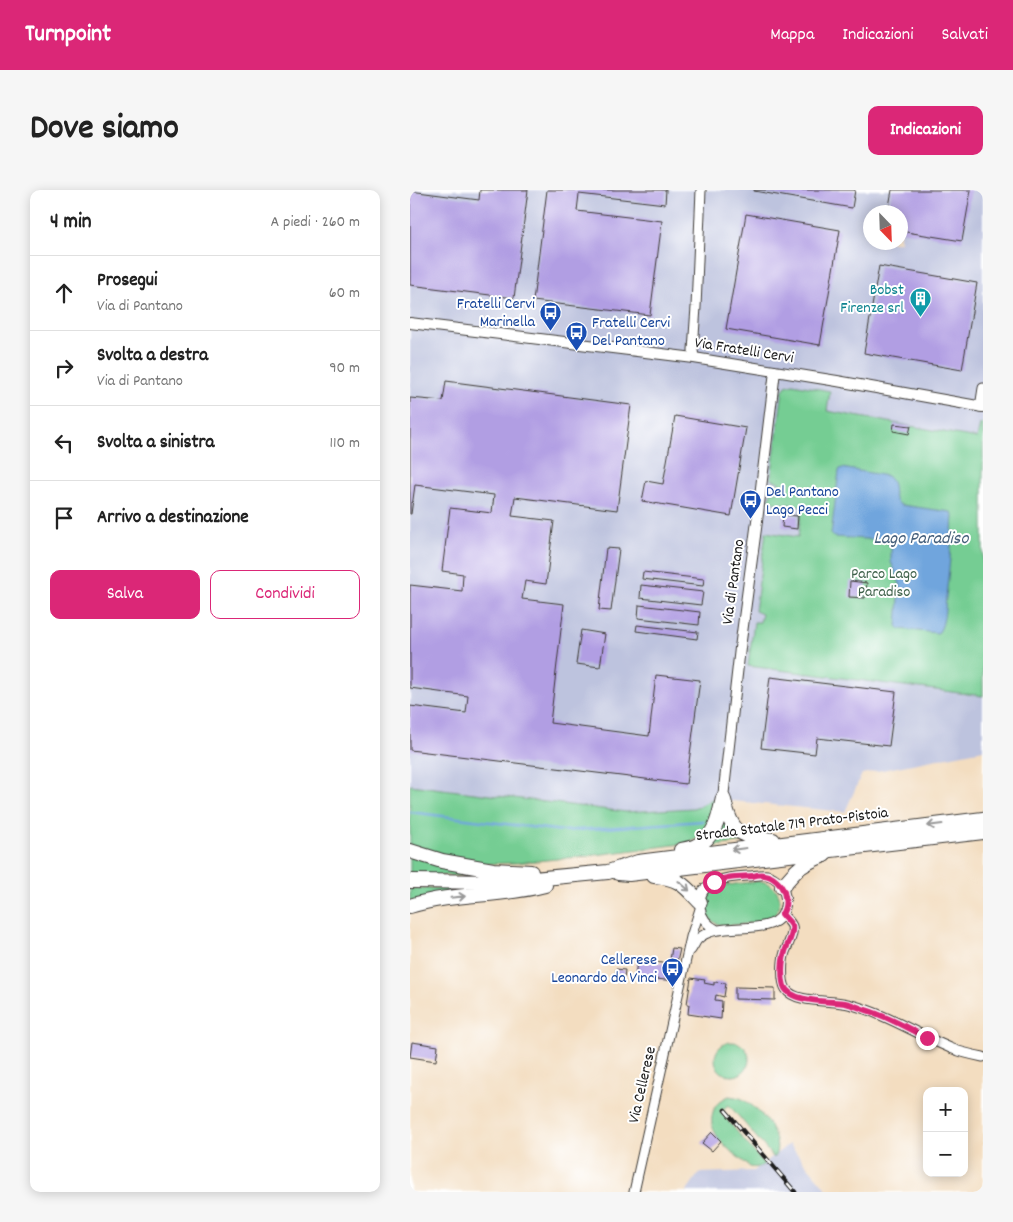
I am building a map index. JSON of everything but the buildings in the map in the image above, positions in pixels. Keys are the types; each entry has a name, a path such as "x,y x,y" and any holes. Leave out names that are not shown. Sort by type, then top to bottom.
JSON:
{"highway":[{"path":"723,798 731,823 738,831 752,837 788,843"},
{"path":"638,862 696,846 704,841 714,830 723,798"},
{"name":"Strada Statale 719 Prato-Pistoia","path":"608,872 638,862 983,819"},
{"name":"Strada Statale 719 Prato-Pistoia","path":"410,881 501,882 608,872 628,874 983,832"},
{"path":"782,887 801,866 839,849"},
{"path":"410,851 442,861 493,870 582,874"},
{"path":"410,906 426,902 516,891 582,874"},
{"path":"628,874 666,877 678,880 686,886 700,906"}],"street":[{"path":"694,358 701,190"},
{"name":"Via Fratelli Cervi","path":"410,323 694,358 775,370 982,407"},
{"name":"Via di Pantano","path":"723,798 775,370"},
{"path":"982,407 983,388"},
{"path":"766,875 776,879 785,895 785,910 780,918 772,924 717,930 704,935 697,940 687,959 703,891 707,887 714,882 727,878 766,875"},
{"path":"700,906 706,922 710,927 717,930"},
{"path":"782,914 792,929 782,966 783,982 789,993 801,998 847,1004 882,1015 927,1038 956,1050 983,1057"},
{"name":"Via Cellerese","path":"634,1192 687,959"}],"shaded area":[{"path":"410,190 983,190 983,750 862,774 845,812 712,799 693,808 626,812 410,785"},
{"path":"789,1144 829,1192 686,1192 699,1173 754,1171"}],"green space":[{"name":"Parco Lago Paradiso","path":"793,384 830,391 827,411 977,438 980,424 983,424 983,696 748,666 754,622 760,622 762,614 755,611 766,532 798,537 802,506 769,502 771,492 777,492 779,482 771,479 783,390 786,386"},
{"path":"410,785 626,812 693,808 712,799 716,803 710,829 690,843 587,856 516,863 482,864 410,847"},
{"path":"723,818 745,842 708,847"},
{"path":"410,856 489,874 455,876 410,875"},
{"path":"760,881 773,887 780,898 776,913 772,917 758,922 722,925 712,921 707,916 705,911 706,899 713,889 719,886"},
{"path":"410,888 497,888 410,902"},
{"path":"732,1042 744,1047 749,1059 744,1071 732,1076 720,1071 715,1059 720,1047"},
{"path":"729,1096 741,1098 751,1105 770,1125 774,1133 777,1150 774,1158 729,1105 720,1111 764,1164 755,1168 750,1167 717,1136 713,1128 713,1112 719,1102"}],"water":[{"name":"Lago Paradiso","path":"842,468 887,476 891,480 895,499 901,505 951,512 953,515 944,615 939,632 900,629 897,626 900,584 891,562 891,548 888,543 883,540 834,537 831,534 839,471"}],"waterway":[{"path":"410,812 563,831 703,821"}],"railway":[{"path":"725,1110 795,1192"}],"place":[{"name":"Bobst Firenze srl","path":"920,318"},
{"name":"Fratelli Cervi Marinella","path":"551,332"},
{"name":"Fratelli Cervi Del Pantano","path":"576,351"},
{"name":"Del Pantano Lago Pecci","path":"750,520"},
{"name":"Cellerese Leonardo da Vinci","path":"673,988"}],"route":[{"path":"714,882 727,878 766,875 776,879 782,887 785,895 785,910 782,914 792,929 782,966 783,982 789,993 801,998 847,1004 882,1015 927,1038"}]}
